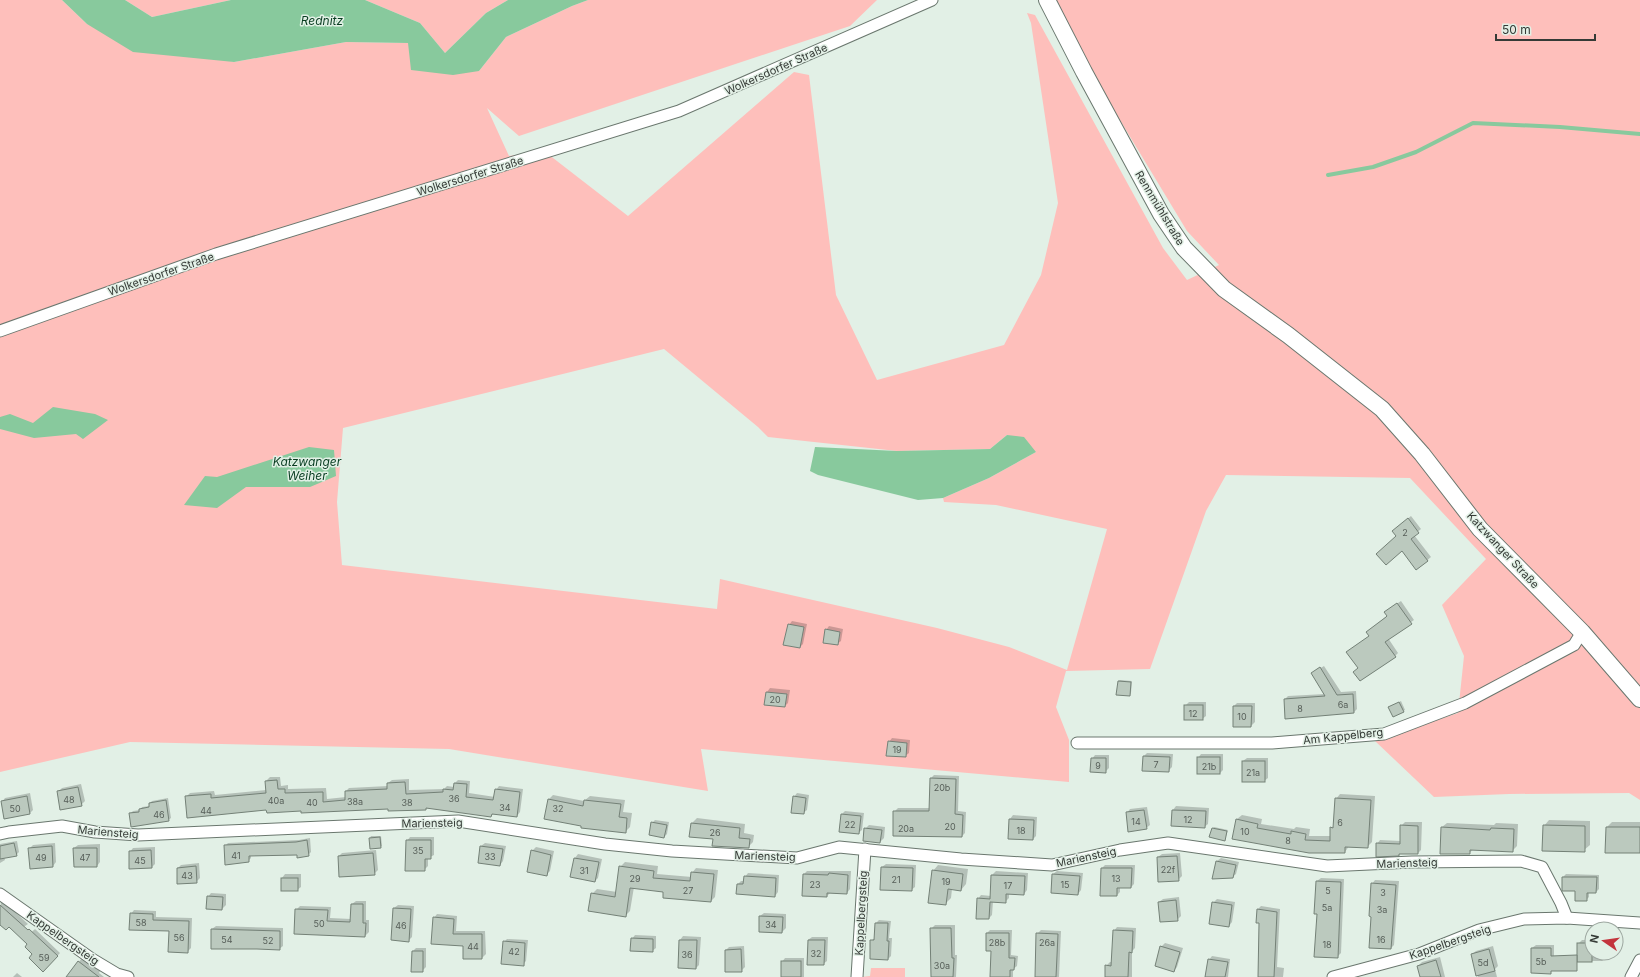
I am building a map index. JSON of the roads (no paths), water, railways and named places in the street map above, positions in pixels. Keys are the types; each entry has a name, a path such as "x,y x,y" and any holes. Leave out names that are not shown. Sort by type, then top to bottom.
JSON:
{"main road":[{"name":"Rennmühlstraße","path":"1047,0 1161,214 1184,248 1224,289 1350,383"},
{"name":"Katzwanger Straße","path":"1350,383 1382,409 1408,437 1480,529 1582,632 1640,699"}],"street":[{"name":"Wolkersdorfer Straße","path":"0,331 216,254 679,111 932,0"},
{"name":"Am Kappelberg","path":"1077,743 1272,743 1384,734 1465,703 1574,645 1582,632"},
{"name":"Mariensteig","path":"0,834 62,826 95,832 138,835 458,821 605,844 672,851 797,858 839,847 961,860 1052,865 1120,850 1168,843 1327,866 1412,862 1522,860 1542,867 1561,903 1567,918"},
{"name":"Kappelbergsteig","path":"857,977 865,849"},
{"name":"Kappelbergsteig","path":"0,894 92,959 117,974 128,977"},
{"name":"Kappelbergsteig","path":"1333,977 1419,954 1479,930 1524,919 1567,918 1640,923"},
{"path":"1632,977 1640,960"}],"water":[{"name":"Rednitz","path":"62,0 125,0 152,17 231,0 365,0 420,23 445,53 486,13 508,0 588,0 506,37 479,71 453,75 411,70 408,43 346,42 234,62 133,52 87,24"},
{"path":"53,407 95,414 108,420 83,439 76,434 34,438 0,429 0,417 10,414 33,423"},
{"path":"1007,435 1024,437 1036,452 989,478 943,498 918,500 818,475 810,471 815,447 897,451 990,449"},
{"name":"Katzwanger Weiher","path":"309,447 334,450 336,476 310,487 246,487 217,508 184,505 205,476 217,477"}],"waterway":[{"path":"1328,175 1373,167 1416,152 1473,123 1560,127 1640,134"}]}
